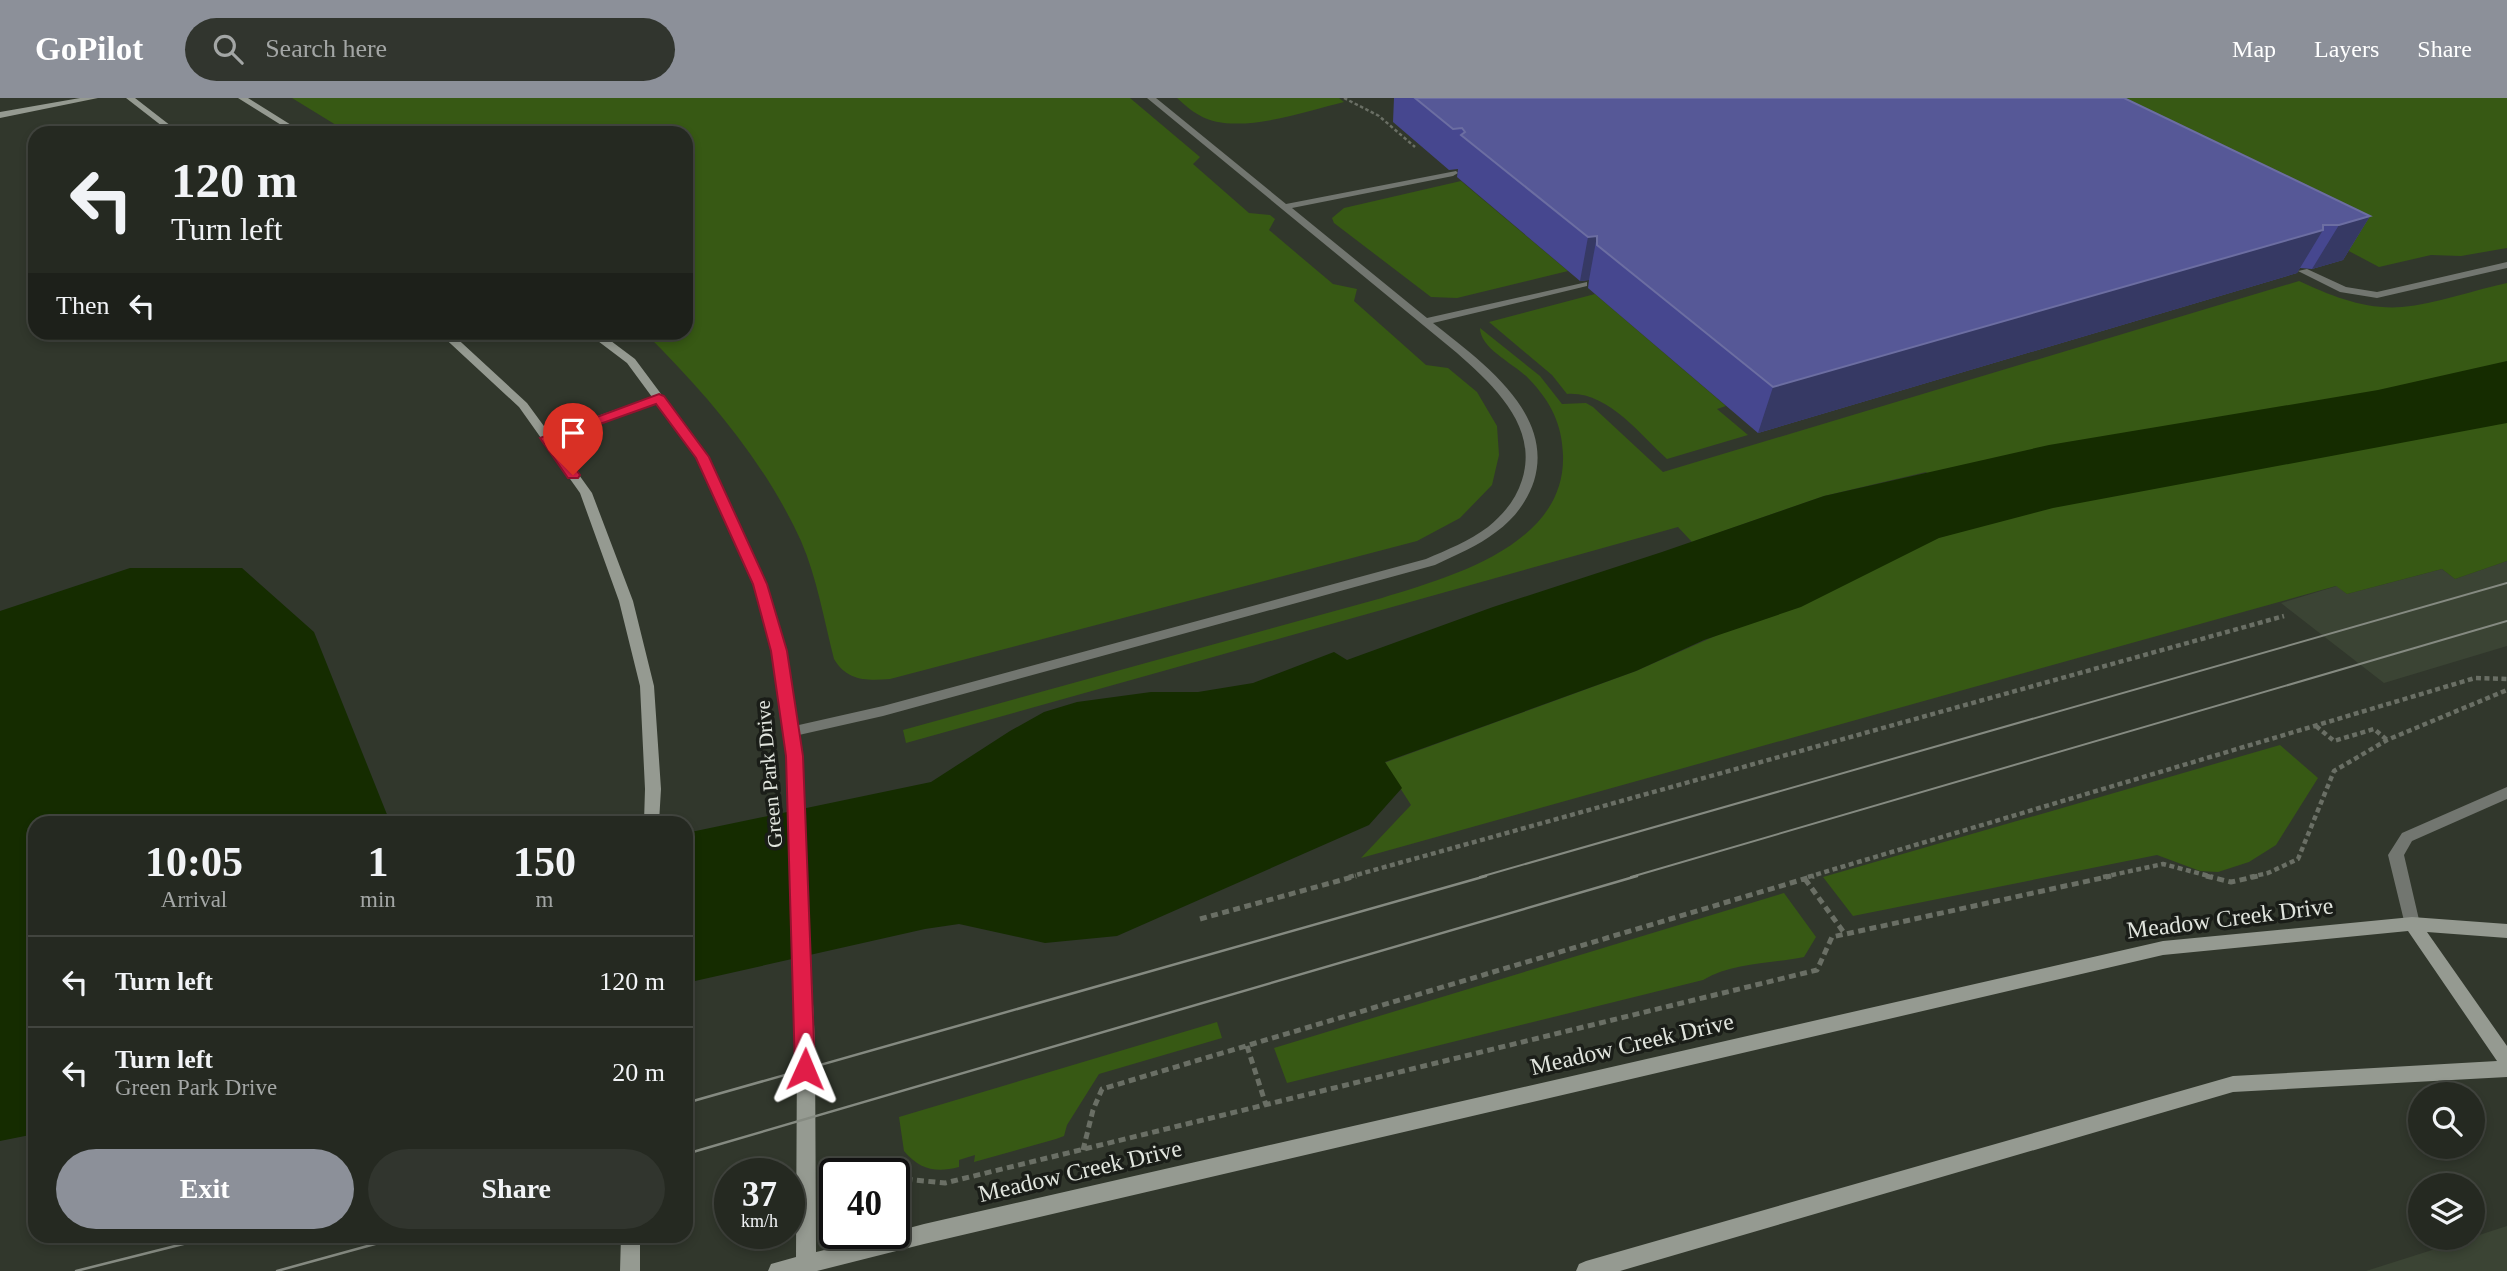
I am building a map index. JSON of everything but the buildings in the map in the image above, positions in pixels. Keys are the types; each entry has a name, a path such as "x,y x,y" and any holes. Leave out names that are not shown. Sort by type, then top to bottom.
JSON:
{"street":[{"path":"0,115 94,98"},
{"path":"131,98 167,126"},
{"path":"242,98 288,126"},
{"path":"452,340 523,405 586,493 626,601 647,686 653,789 651,816"},
{"name":"Green Park Drive","path":"602,340 631,361 702,457 760,584 779,651 794,756 806,1045 806,1267"},
{"path":"547,438 659,398"},
{"path":"2412,924 2507,1061"},
{"name":"Meadow Creek Drive","path":"778,1271 806,1267 2163,948 2412,924 2507,931"},
{"path":"1586,1271 2233,1084 2507,1069"},
{"path":"630,1271 631,1243"}],"lane":[{"path":"790,732 883,711 1430,562 1465,547 1495,528 1528,488 1533,460 1530,439 1518,411 1499,386 1425,322 1151,98"},
{"path":"1283,207 1452,173"},
{"path":"2303,271 2344,290 2378,295 2507,265"},
{"path":"1425,322 1583,284"},
{"path":"2412,924 2396,855 2407,836 2507,793"}],"path":[{"path":"1344,98 1379,116 1420,151"},
{"path":"1200,919 2284,616"},
{"path":"1083,1150 1093,1110 1102,1089 2475,678 2507,679"},
{"path":"910,1180 945,1183 1816,970 1832,937 1845,934 2163,864 2231,882 2268,873 2298,859 2334,771 2387,740 2507,690"},
{"path":"2315,726 2334,741 2374,729 2387,740"},
{"path":"1805,879 1845,934"},
{"path":"1247,1046 1266,1105"}],"shaded area":[{"path":"292,98 1130,98 1200,157 1193,164 1249,213 1270,215 1275,219 1269,230 1333,284 1357,289 1354,301 1426,365 1448,368 1477,392 1497,426 1499,455 1492,485 1460,518 1417,541 890,679 873,680 851,676 834,659 807,555 770,484 712,404 652,340 693,340 693,126 338,126"},
{"path":"1177,98 1339,98 1344,102 1271,120 1232,124 1199,115"},
{"path":"2060,98 2507,98 2507,248 2461,256 2431,255 2379,267"},
{"path":"1461,181 1568,271 1457,298 1431,297 1334,223 1332,218 1344,208"},
{"path":"2299,281 2349,301 2389,307 2428,303 2507,283 2507,561 2455,579 2442,569 2347,594 2336,586 1361,858 1411,805 1384,763 1636,671 1938,538 1979,526 1926,472 1824,496 1692,542 1678,527 906,743 903,730 1382,598 1440,579 1500,552 1525,534 1546,512 1559,486 1563,455 1558,423 1543,396 1523,373 1486,343 1480,328 1540,376 1562,404 1586,403 1593,407 1663,472"},
{"path":"1595,294 1726,406 1717,409 1748,435 1667,459 1610,407 1582,395 1567,394 1552,375 1489,322"},
{"path":"2507,361 2507,423 2053,508 1939,538 1801,607 1704,640 1636,671 1385,762 1402,788 1369,825 1117,936 1045,943 959,924 925,929 693,981 693,832 931,782 1044,712 1077,702 1151,692 1198,692 1253,683 1334,652 1347,660 1493,607 1824,496 2049,445 2378,390"},
{"path":"2507,561 2507,646 2384,683 2281,603 2337,586 2347,594 2442,569 2455,579"},
{"path":"130,568 242,568 314,632 388,816 28,816 28,1135 0,1141 0,611"},
{"path":"2280,745 2318,778 2276,845 2249,862 2218,872 2200,871 2157,855 1853,916 1823,877"},
{"path":"1784,893 1816,937 1804,957 1727,970 1703,980 1287,1083 1274,1048"},
{"path":"1217,1022 1222,1038 1099,1074 1067,1125 1064,1136 974,1162 975,1155 959,1160 959,1167 943,1170 922,1166 904,1151 899,1117"},
{"path":"2507,1226 2507,1271 2366,1271 2432,1250 2485,1250 2485,1233"}],"tram line":[{"path":"1480,877 2507,583"},
{"path":"1631,877 2507,621"},
{"path":"693,1101 1486,876"},
{"path":"693,1152 1637,876"},
{"path":"76,1271 187,1243"},
{"path":"277,1271 379,1243"}],"route":[{"path":"573,475 547,438 659,398 702,457 760,584 779,651 794,756 805,1069"}]}
